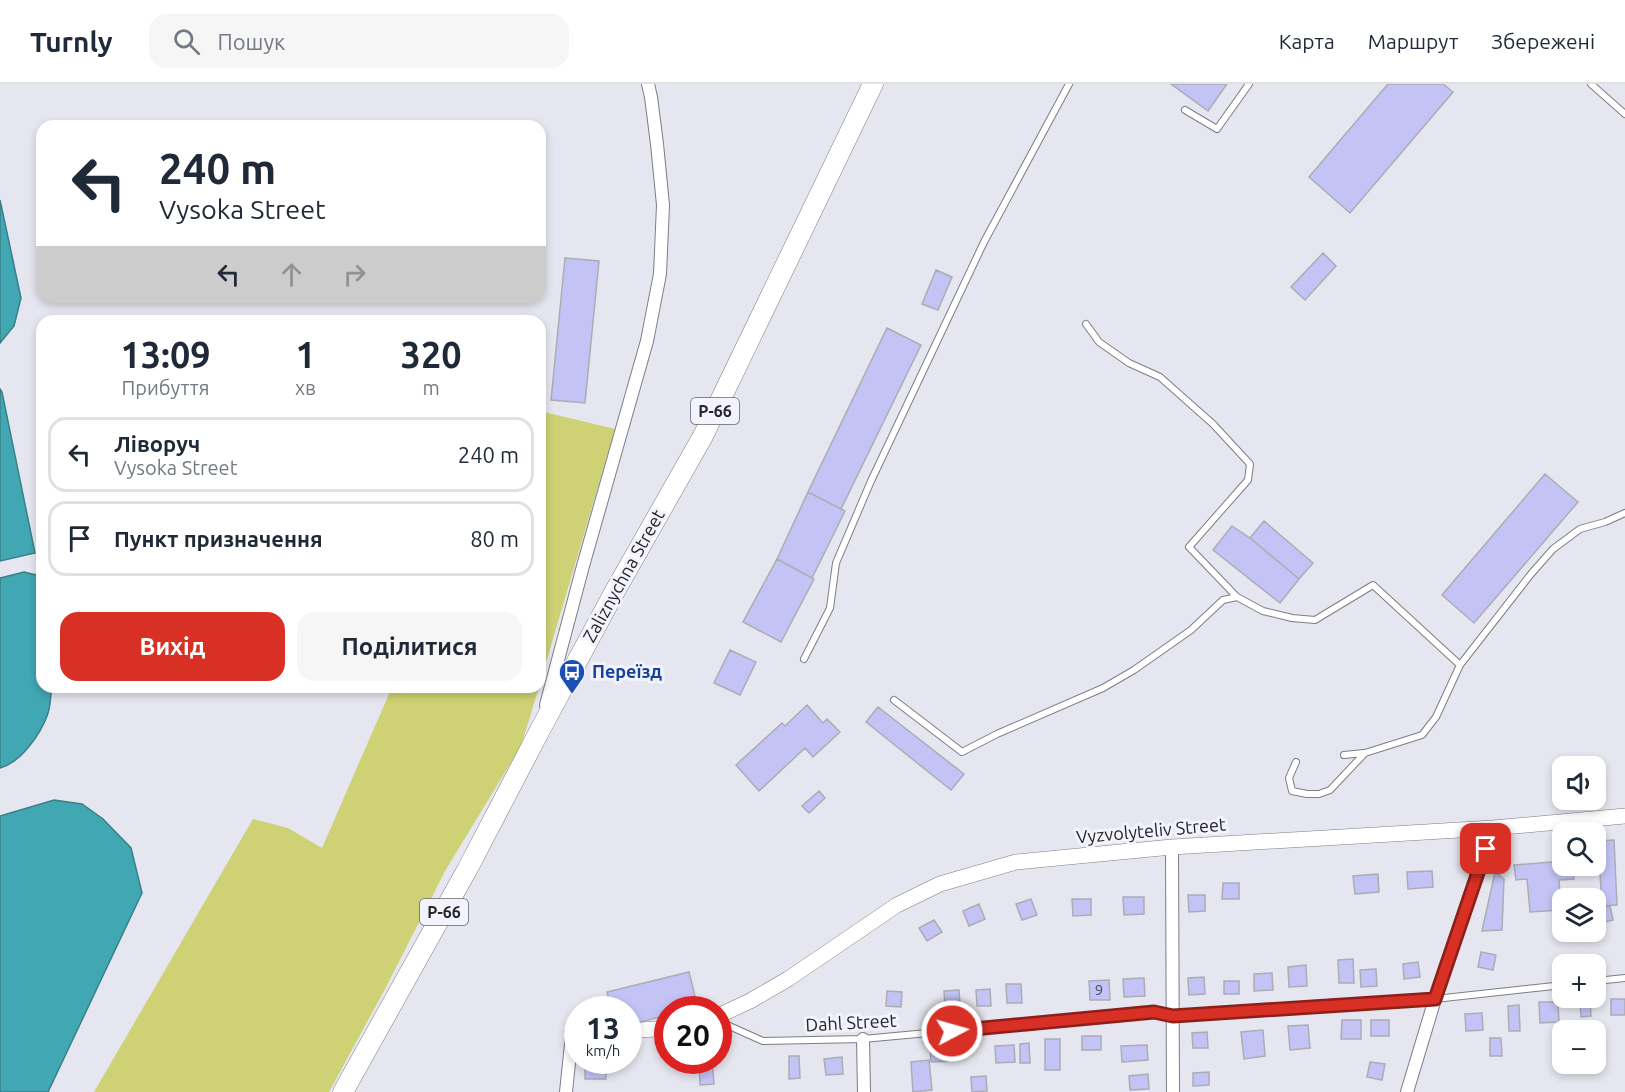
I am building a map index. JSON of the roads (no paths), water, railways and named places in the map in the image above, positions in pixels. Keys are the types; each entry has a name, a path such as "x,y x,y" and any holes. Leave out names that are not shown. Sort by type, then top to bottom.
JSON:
{"main road":[{"name":"Zaliznychna Street","path":"343,1092 468,868 615,591 703,436 873,84"}],"street":[{"path":"540,730 647,341 660,274 663,205 648,84"},
{"name":"Vyzvolyteliv Street","path":"732,1009 788,979 897,905 940,884 1016,862 1172,847 1493,828 1625,816"},
{"path":"1407,1092 1435,999 1493,828"},
{"path":"1172,847 1173,1092"},
{"path":"863,1040 864,1092"},
{"path":"566,1092 569,1074"}],"lane":[{"path":"804,659 830,608 836,563 871,481 984,242 1069,84"},
{"path":"1185,110 1217,129 1249,84"},
{"path":"1591,84 1625,114"},
{"path":"1086,324 1099,342 1129,363 1160,377 1213,424 1250,464 1248,480 1189,547 1237,597 1263,611 1315,620 1373,585 1460,665"},
{"path":"1344,755 1365,753 1422,735 1436,717 1460,665 1531,573 1553,549 1580,529 1625,513"},
{"path":"894,700 962,752 997,734 1103,688 1134,670 1191,630 1223,600 1237,597"},
{"path":"1296,762 1288,778 1292,791 1319,794 1330,790 1365,753"},
{"path":"1606,980 1625,978"},
{"name":"Dahl Street","path":"732,1027 763,1041 863,1040 1154,1012 1173,1016 1435,999 1552,986"}],"water":[{"path":"0,200 21,298 14,326 0,343"},
{"path":"0,389 35,553 0,561"},
{"path":"24,572 36,575 36,693 51,693 48,713 34,739 15,760 0,768 0,578"},
{"path":"54,800 82,804 103,819 131,848 142,893 48,1092 0,1092 0,816"}],"place":[{"name":"Переїзд","path":"572,695"}]}
